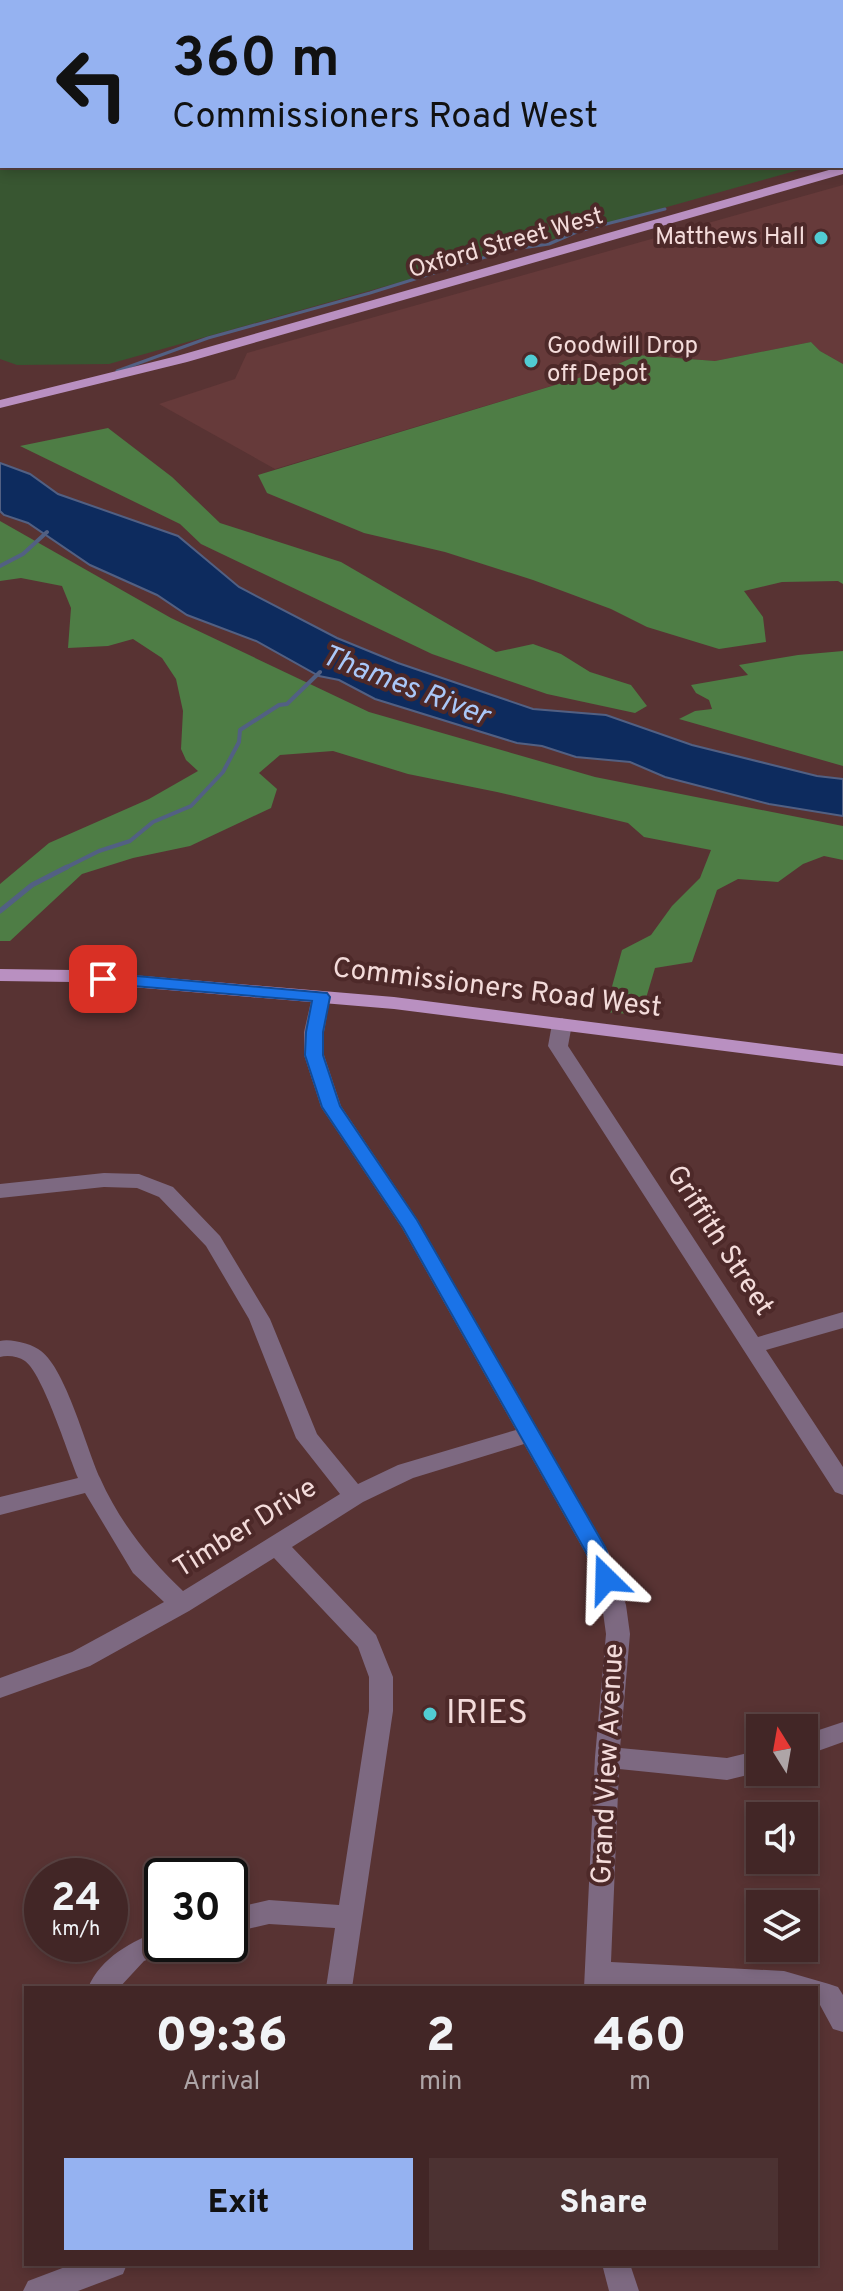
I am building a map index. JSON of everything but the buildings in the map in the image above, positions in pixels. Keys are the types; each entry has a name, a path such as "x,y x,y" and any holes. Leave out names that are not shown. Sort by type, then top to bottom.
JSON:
{"main road":[{"name":"Oxford Street West","path":"0,407 182,359 843,170"},
{"name":"Commissioners Road West","path":"0,975 73,976 321,997 843,1060"}],"street":[{"name":"Grand View Avenue","path":"321,997 314,1032 314,1055 331,1107 410,1224 597,1553 614,1605 618,1634 607,1757 598,1980"},
{"name":"Griffith Street","path":"562,1024 558,1046 843,1486"},
{"path":"0,1191 104,1180 139,1181 166,1192 213,1241 259,1319 307,1438 355,1496"},
{"path":"754,1346 843,1320"},
{"path":"0,1349 6,1347 32,1355 47,1373 91,1483 141,1566 181,1604"},
{"name":"Timber Drive","path":"0,1688 81,1659 181,1604 355,1496 406,1471 529,1434"},
{"path":"0,1506 91,1483"},
{"path":"276,1545 368,1642 381,1677 381,1711 339,1986"},
{"path":"818,1741 843,1732"},
{"path":"607,1757 727,1769 746,1764"},
{"path":"248,1917 269,1912 348,1917"},
{"path":"103,1986 135,1953 144,1949"},
{"path":"598,1980 784,1983 795,1986"},
{"path":"818,1993 829,1996 843,2020"},
{"path":"38,2291 107,2266"},
{"path":"617,2266 624,2291"}],"shaded area":[{"path":"843,185 843,364 811,342 715,361 638,355 605,370 275,469 159,404 235,379 247,353"}],"green space":[{"path":"0,168 806,168 109,364 17,365 0,359"},
{"path":"811,342 843,364 843,584 838,581 782,582 744,591 763,617 766,642 719,649 647,627 611,609 533,580 445,552 364,533 267,493 258,475 605,370 638,355 715,361"},
{"path":"108,428 172,477 220,523 341,562 496,652 533,644 561,654 590,672 631,685 647,706 635,713 547,694 432,654 201,544 180,524 20,446"},
{"path":"0,521 171,618 369,712 595,777 843,826 843,860 824,856 803,864 778,882 738,879 717,890 692,962 655,968 641,1015 605,1012 622,950 651,935 672,906 700,878 711,850 644,837 628,823 408,774 333,751 280,755 259,773 277,789 271,808 190,846 133,858 82,874 10,941 0,941 0,884 49,843 149,799 198,771 186,760 181,749 183,711 176,679 162,658 133,639 108,646 68,648 71,608 62,586 21,578 0,581"},
{"path":"843,651 843,766 679,719 695,711 712,709 709,700 696,693 691,685 748,675 739,665"}],"water":[{"name":"Thames River","path":"0,463 30,474 58,494 178,536 239,587 337,638 398,663 533,709 606,715 692,745 817,776 843,779 843,816 769,804 665,777 630,762 576,757 542,746 517,743 375,699 339,680 319,676 256,641 187,615 157,595 90,565 28,523 4,515 0,511"}],"waterway":[{"path":"117,371 208,338 370,293 508,250 549,244 579,231 665,209"},
{"path":"0,566 23,554 47,532"},
{"name":"Thames River","path":"67,867 99,851 130,841 153,822 191,806 223,772 239,742 240,730 279,705 287,704 320,672"},
{"path":"0,911 32,885 67,867"},
{"path":"63,869 67,867"}],"place":[{"name":"Matthews Hall","path":"821,238"},
{"name":"Goodwill Drop off Depot","path":"531,361"},
{"name":"IRIES","path":"430,1714"}],"route":[{"path":"103,979 321,997 314,1032 314,1055 331,1107 410,1224 597,1553 606,1579"}]}
